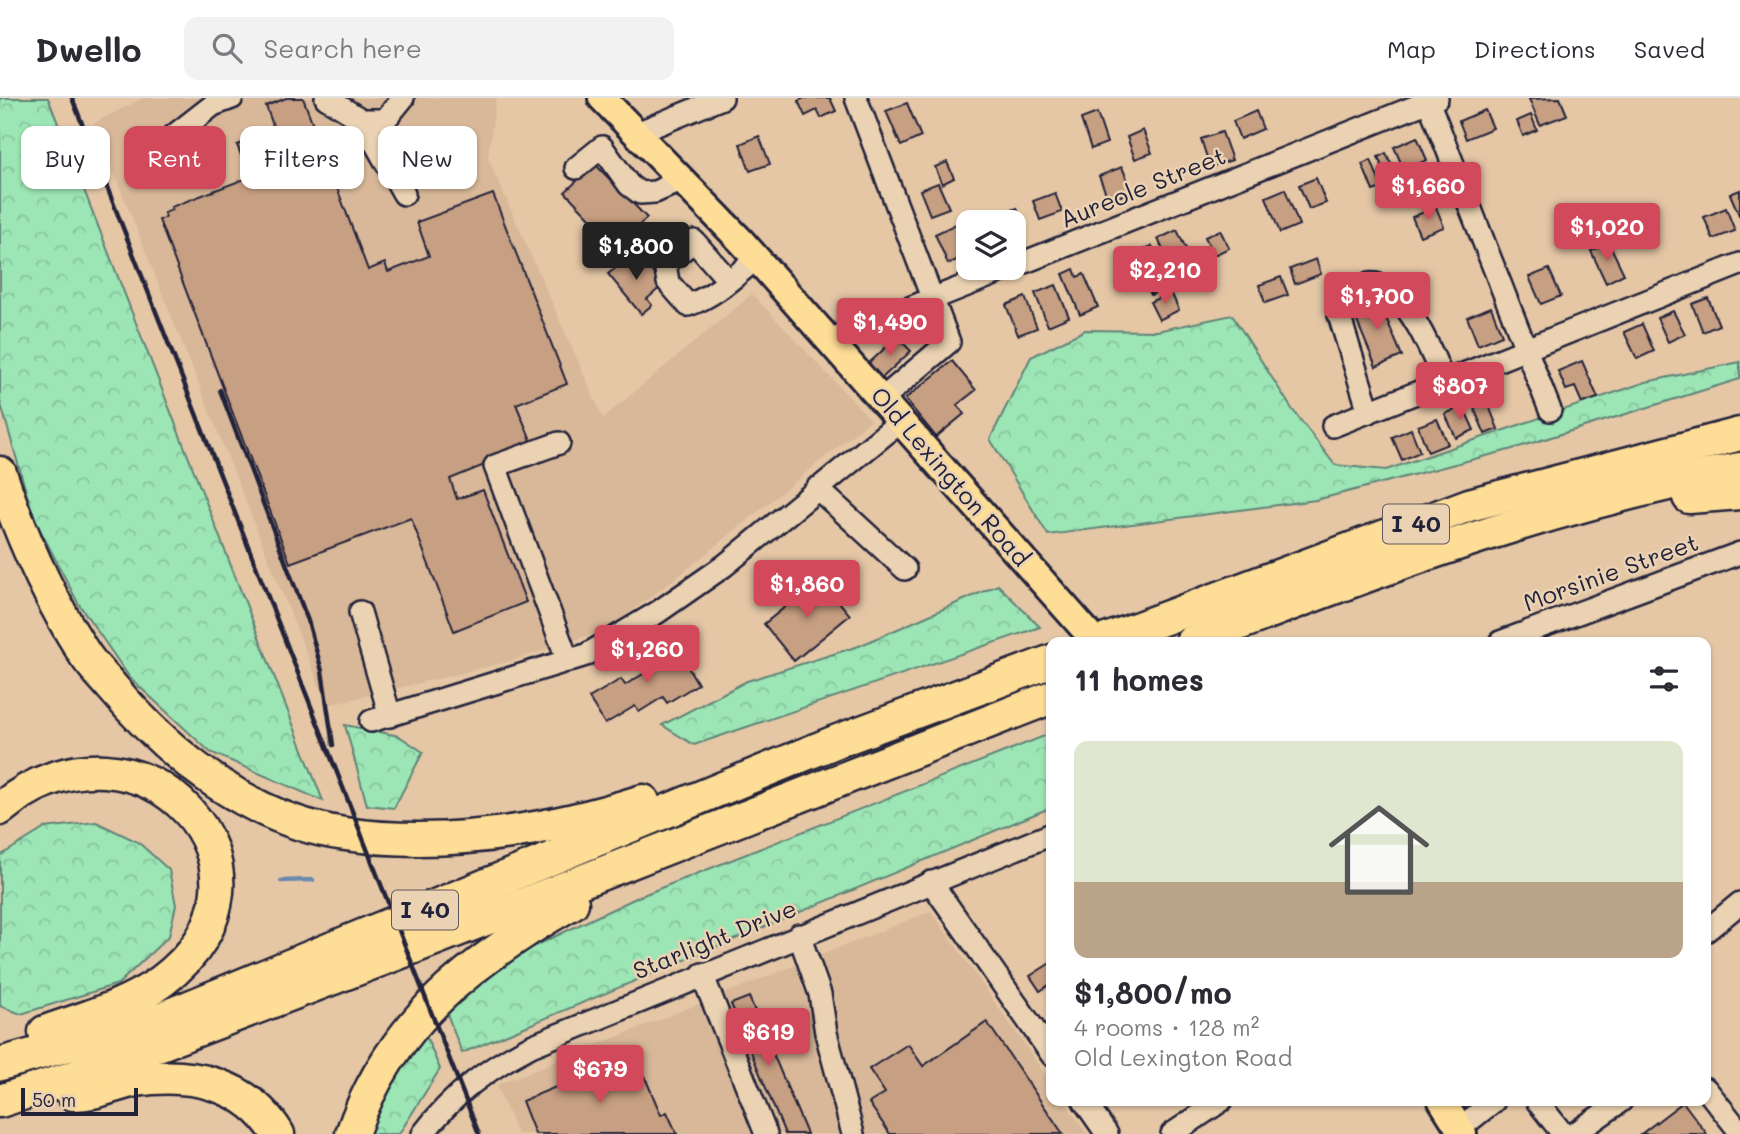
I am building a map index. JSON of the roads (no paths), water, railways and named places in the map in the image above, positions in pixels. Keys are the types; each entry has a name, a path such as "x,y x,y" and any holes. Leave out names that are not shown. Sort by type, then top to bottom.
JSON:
{"highway":[{"name":"I 40","path":"1112,637 1469,505 1740,434"},
{"name":"I 40","path":"1205,637 1342,583 1549,513 1740,468"},
{"path":"0,473 41,573 83,652 132,710 177,755 237,795 289,820 344,834 414,840 487,836 605,813 835,742"},
{"path":"1549,513 1740,492"},
{"name":"I 40","path":"5,1062 155,1021 835,742 1046,663"},
{"name":"I 40","path":"13,1098 660,852 1046,699"},
{"path":"0,809 44,783 78,773 110,771 147,779 177,798 201,826 213,857 216,879 215,900 207,928 193,951 175,970 150,989 119,1005 39,1035 5,1062"},
{"path":"352,1134 359,1114 389,1057 430,1004 481,959 660,852"},
{"path":"13,1098 81,1094 136,1080 201,1079 241,1096 258,1109 278,1134"}],"main road":[{"name":"Old Lexington Road","path":"602,98 757,258 1093,637"},
{"path":"1445,1106 1461,1131"}],"street":[{"path":"187,126 213,106 232,98"},
{"path":"326,98 362,120 404,194"},
{"path":"362,120 385,120 404,98"},
{"path":"576,168 632,129 722,98"},
{"path":"856,98 949,341 882,399"},
{"path":"1431,99 1550,410"},
{"name":"Aureole Street","path":"829,340 1431,99"},
{"path":"602,148 629,185 640,193 655,192 682,180"},
{"path":"729,281 757,258"},
{"path":"1333,426 1740,264"},
{"path":"1369,412 1339,315 1348,297 1359,288 1373,283 1386,287 1400,297 1444,383"},
{"path":"360,612 380,718 586,655 724,566 901,421"},
{"path":"559,443 495,466 568,661"},
{"path":"817,488 905,569"},
{"name":"Morsinie Street","path":"1513,637 1740,553"},
{"name":"Starlight Drive","path":"423,1134 461,1090 499,1062 531,1046 702,974 1046,836"},
{"path":"931,882 1046,1046"},
{"path":"1711,926 1740,904"},
{"path":"800,935 820,994 826,1033 853,1134"},
{"path":"702,974 766,1134"},
{"path":"1711,1094 1740,1132"},
{"path":"1087,1106 1107,1134"},
{"path":"1172,1134 1214,1106"},
{"path":"1461,1131 1488,1106"},
{"path":"1541,1106 1563,1134"},
{"path":"1574,1134 1614,1106"}],"waterway":[{"path":"281,881 313,880"}],"railway":[{"path":"72,98 479,1134"},
{"path":"220,390 308,621 322,671 333,745"}]}
